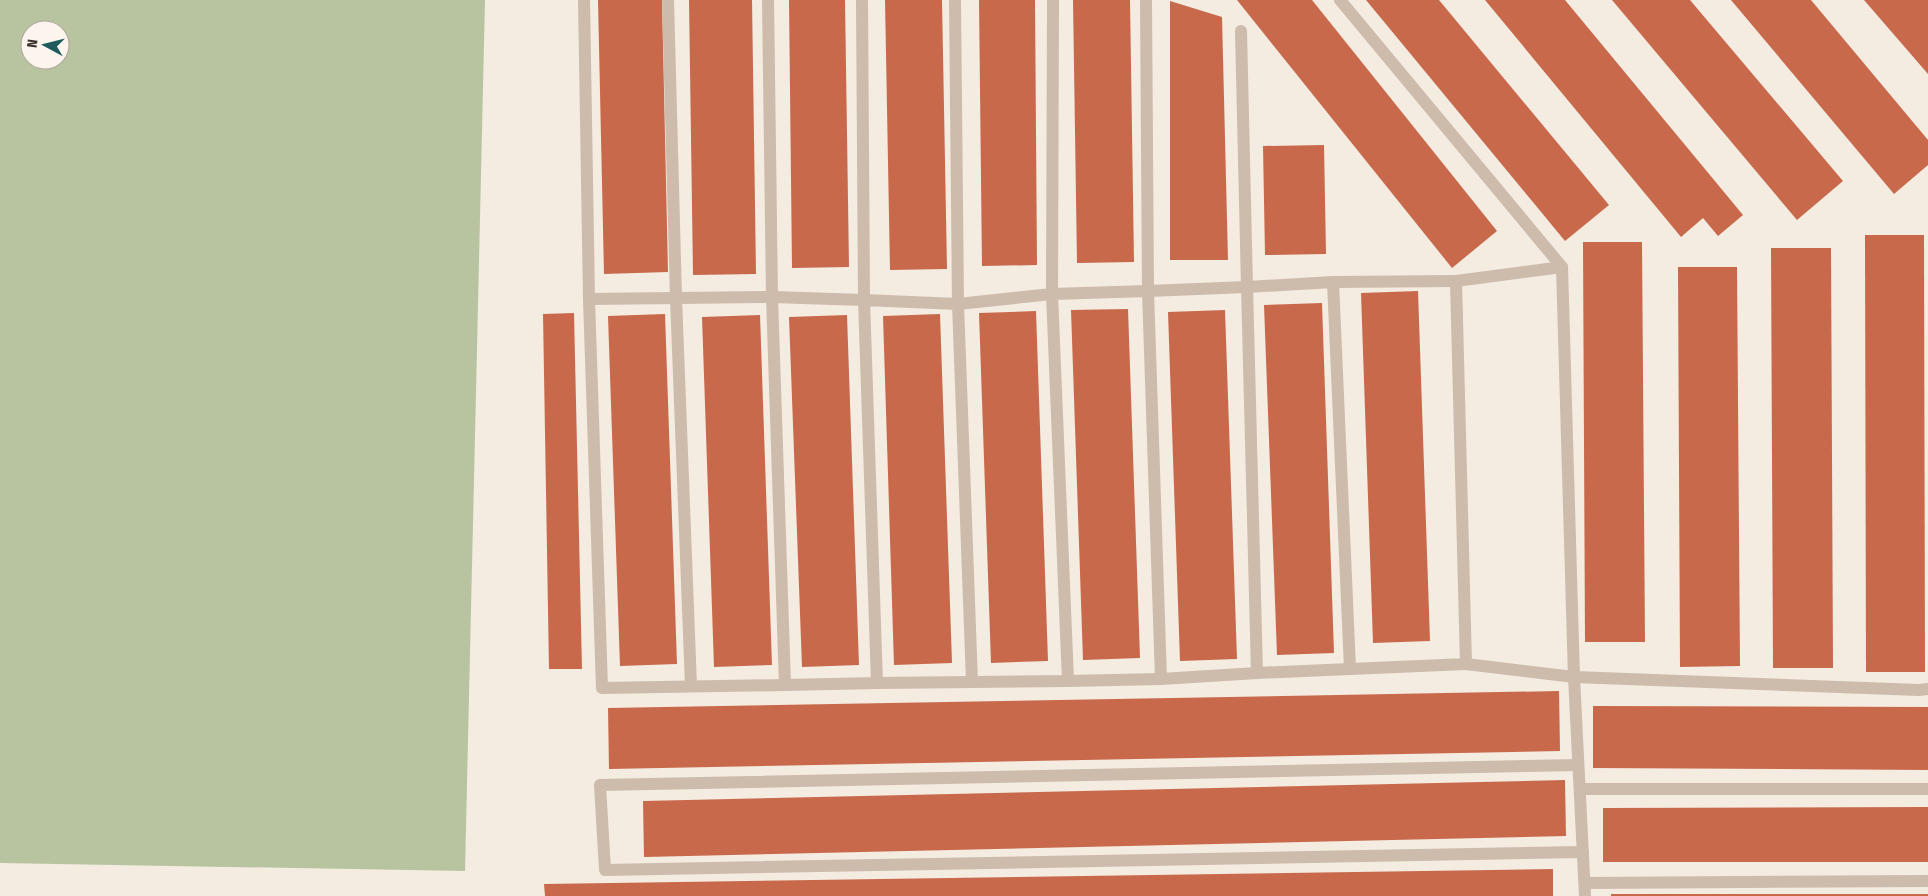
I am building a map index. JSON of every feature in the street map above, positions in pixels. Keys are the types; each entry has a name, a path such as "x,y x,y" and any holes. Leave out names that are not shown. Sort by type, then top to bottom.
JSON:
{"lane":[{"path":"584,0 589,299 602,688 1161,679 1466,664 1574,677 1928,689"},
{"path":"668,0 676,298 691,686"},
{"path":"768,0 772,297 785,685"},
{"path":"862,0 864,300 877,683"},
{"path":"954,0 958,304 972,682"},
{"path":"1053,0 1052,294 1068,681"},
{"path":"1146,0 1148,291 1161,679"},
{"path":"1340,0 1562,267 1574,677 1585,890 1928,880"},
{"path":"1241,31 1257,673"},
{"path":"589,299 772,297 958,304 1052,294 1333,282 1456,281 1562,267"},
{"path":"1456,281 1466,664"},
{"path":"1333,282 1350,669"},
{"path":"1578,765 600,785 605,870 1583,852"},
{"path":"1580,790 1928,789"}],"green space":[{"path":"0,0 485,0 465,871 0,863"}],"building":[{"path":"598,0 662,0 668,272 604,274"},
{"path":"689,0 752,0 756,274 693,275"},
{"path":"789,0 845,0 849,267 792,268"},
{"path":"885,0 942,0 947,269 890,270"},
{"path":"979,0 1035,0 1037,265 982,266"},
{"path":"1073,0 1130,0 1134,262 1077,263"},
{"path":"1237,0 1312,0 1497,231 1452,268"},
{"path":"1366,0 1439,0 1609,205 1565,241"},
{"path":"1485,0 1565,0 1743,215 1718,236 1703,218 1681,237"},
{"path":"1612,0 1690,0 1843,181 1797,220"},
{"path":"1731,0 1811,0 1928,140 1928,165 1894,194"},
{"path":"1864,0 1928,0 1928,74"},
{"path":"1170,1 1222,17 1228,260 1170,260"},
{"path":"1324,145 1326,254 1265,255 1263,146"},
{"path":"1865,235 1924,235 1925,672 1866,672"},
{"path":"1583,242 1642,242 1645,642 1585,642"},
{"path":"1771,248 1831,248 1833,668 1773,668"},
{"path":"1678,267 1737,267 1740,666 1680,667"},
{"path":"1418,291 1430,641 1373,643 1361,293"},
{"path":"1322,303 1334,653 1277,655 1264,305"},
{"path":"1128,309 1140,658 1083,660 1071,310"},
{"path":"1225,310 1237,659 1180,661 1168,312"},
{"path":"1036,311 1048,661 991,663 979,313"},
{"path":"574,313 582,669 549,669 543,314"},
{"path":"665,314 677,664 620,666 608,316"},
{"path":"940,314 952,663 894,665 883,316"},
{"path":"760,315 772,665 714,667 702,317"},
{"path":"847,315 859,665 802,667 789,317"},
{"path":"1559,691 1560,751 609,769 608,708"},
{"path":"1593,706 1928,707 1928,770 1593,768"},
{"path":"1565,780 1566,836 644,857 643,801"},
{"path":"1928,807 1928,862 1603,862 1603,808"},
{"path":"1553,869 1553,896 545,896 544,884"},
{"path":"1611,894 1928,894 1928,896 1611,896"}]}
